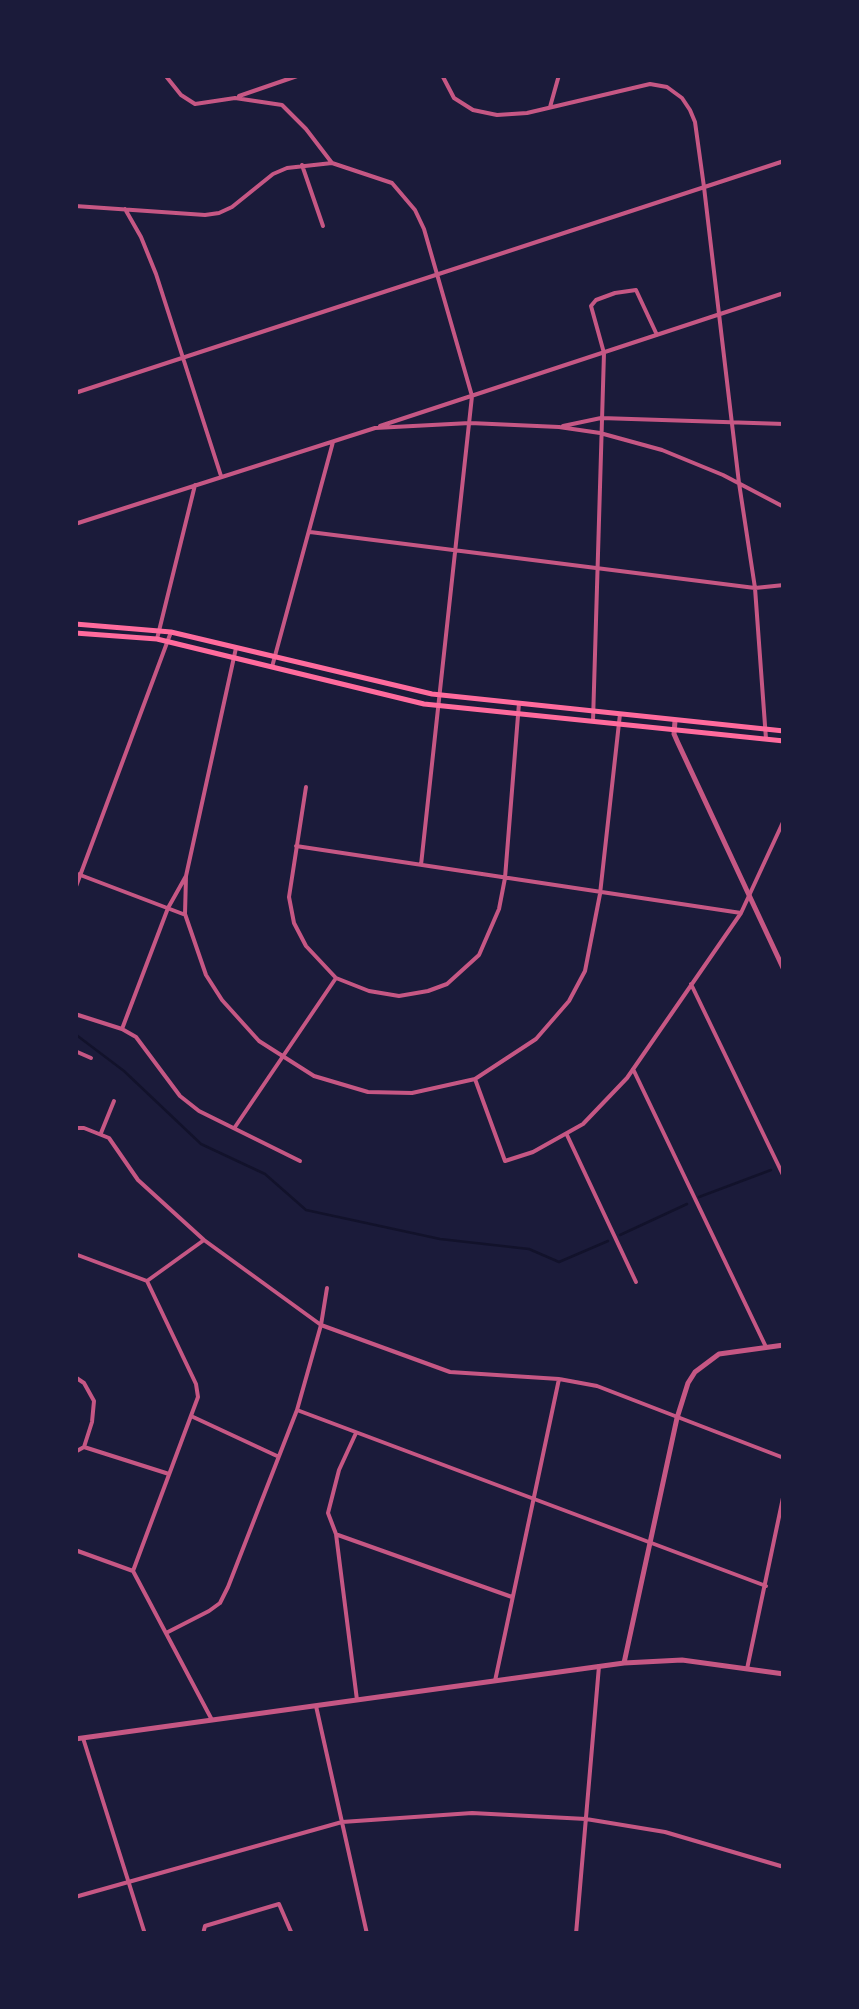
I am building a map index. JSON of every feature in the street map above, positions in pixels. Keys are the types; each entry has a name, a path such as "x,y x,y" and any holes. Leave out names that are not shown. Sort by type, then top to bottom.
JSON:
{"main road":[{"path":"75,624 158,634 168,641 234,658 438,706 784,741"},
{"path":"75,633 171,632 439,695 784,731"}],"street":[{"path":"165,75 181,95 195,104 235,98 300,75"},
{"path":"442,75 454,98 473,110 496,115 527,113 633,86 667,86 682,98 695,122 755,588 766,739"},
{"path":"550,107 559,75"},
{"path":"235,98 282,105 332,163"},
{"path":"75,393 784,162"},
{"path":"75,206 205,215 232,207 273,174 302,165 332,163 375,175 404,194 424,229 472,396 421,866"},
{"path":"302,165 322,226"},
{"path":"125,209 156,274 220,476"},
{"path":"593,722 604,352 590,314 591,306 596,300 631,288 639,292 657,335"},
{"path":"75,524 784,294"},
{"path":"559,426 601,418 784,424"},
{"path":"375,428 470,423 559,426 600,433 662,450 784,507"},
{"path":"272,667 333,442"},
{"path":"158,634 194,485"},
{"path":"310,532 755,588 784,585"},
{"path":"75,889 171,632"},
{"path":"236,648 186,876 185,914 206,975 222,1000 259,1041 314,1076 379,1094 435,1090 475,1079 536,1039 569,1002 585,971 600,894 620,714"},
{"path":"306,788 289,897 294,923 306,946 336,978 369,991 399,996 448,984 479,955 491,934 504,878 519,703"},
{"path":"675,720 674,730 784,970"},
{"path":"475,1079 505,1160 533,1152 567,1135 603,1106 741,913 784,820"},
{"path":"295,846 741,913"},
{"path":"78,874 185,914"},
{"path":"122,1030 168,908 186,876"},
{"path":"235,1128 336,978"},
{"path":"692,984 784,1177"},
{"path":"75,1014 136,1037 180,1096 199,1111 300,1160"},
{"path":"75,1051 92,1058"},
{"path":"633,1069 766,1347"},
{"path":"102,1133 114,1101"},
{"path":"75,1128 102,1133 116,1145 138,1180 204,1240 321,1325 450,1372 558,1379 597,1386 784,1458"},
{"path":"567,1135 636,1282"},
{"path":"146,1281 204,1240"},
{"path":"75,1254 146,1281 196,1384 198,1397 133,1571"},
{"path":"166,1633 220,1603 297,1410 321,1325 327,1288"},
{"path":"624,1663 676,1418 688,1383 706,1361 719,1354 784,1345"},
{"path":"75,1376 94,1401 84,1447"},
{"path":"495,1681 558,1379"},
{"path":"297,1410 766,1586"},
{"path":"190,1416 279,1457"},
{"path":"356,1433 328,1513 336,1534 356,1700"},
{"path":"75,1452 84,1447 169,1474"},
{"path":"747,1668 784,1493"},
{"path":"336,1534 512,1597"},
{"path":"75,1550 133,1571 212,1720"},
{"path":"145,1934 79,1739 624,1663 682,1660 784,1674"},
{"path":"576,1934 600,1666"},
{"path":"316,1706 368,1934"},
{"path":"75,1896 342,1822 472,1813 586,1820 664,1832 784,1866"},
{"path":"203,1934 204,1926 279,1904 292,1934"}],"waterway":[{"path":"75,1034 124,1071 201,1144 265,1174 306,1210 440,1239 529,1249 559,1262 608,1241"},
{"path":"699,1197 771,1170"},
{"path":"620,1235 687,1204"}]}
